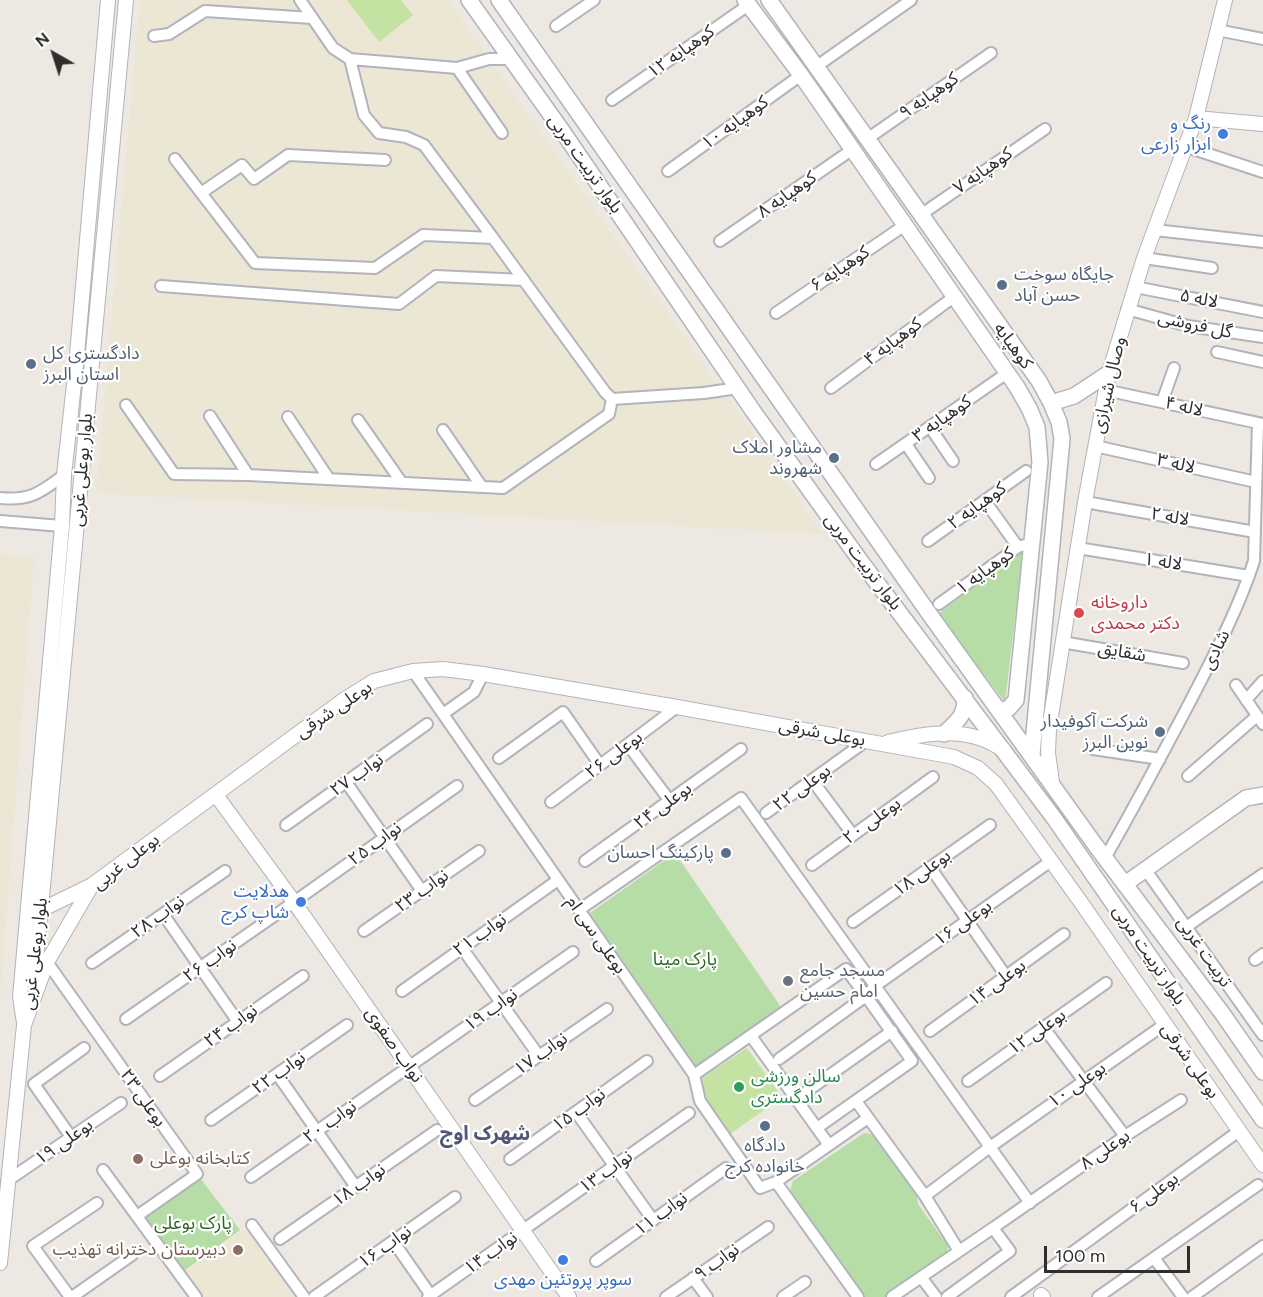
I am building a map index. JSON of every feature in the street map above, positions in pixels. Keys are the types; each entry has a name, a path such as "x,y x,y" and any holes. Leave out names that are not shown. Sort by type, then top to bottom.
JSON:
{"main road":[{"name":"بلوار تربیت مربی","path":"469,0 862,563 1054,818 1263,1120"},
{"name":"بلوار تربیت مربی","path":"500,0 883,544 928,612 1263,1072"},
{"name":"کوهپایه","path":"769,0 1039,381 1059,422 1062,439 1032,754"},
{"name":"کوهپایه","path":"748,2 956,296 1029,408 1037,427 1040,444 1025,545 1031,569 1013,711 1013,718 1022,729 1029,727 1034,721"},
{"path":"534,91 544,96 551,94 556,89 555,76"},
{"path":"563,132 564,121 568,117 573,115 585,120"},
{"path":"905,225 921,214"},
{"path":"1051,403 1074,396 1109,373"},
{"path":"862,563 862,553 867,545 883,544"},
{"path":"1031,569 1050,560"},
{"path":"1031,569 1044,574 1048,579"},
{"path":"944,734 962,717 965,710 965,698"},
{"path":"1000,711 1010,708 1016,700"},
{"path":"1125,884 1246,798 1263,795"},
{"path":"1200,1029 1214,1042 1224,1041 1228,1030 1222,1013"}],"street":[{"name":"بلوار بوعلی غربی","path":"24,1025 33,996 34,910 64,475 76,366 108,0"},
{"name":"بلوار بوعلی غربی","path":"34,910 92,366 126,0"},
{"path":"300,0 333,48 351,59 457,68 489,59 510,59"},
{"path":"556,27 594,0"},
{"path":"817,66 911,0"},
{"name":"وصال شیرازی","path":"1052,782 1048,753 1049,729 1077,548 1105,390 1144,258 1196,118 1225,0"},
{"name":"کوهپایه ۱۲","path":"612,100 748,2"},
{"path":"154,36 169,34 205,11 312,18"},
{"path":"1217,30 1263,39"},
{"name":"کوهپایه ۹","path":"867,139 991,53"},
{"path":"351,59 364,115 379,133 406,137 424,145 612,399 704,393 738,388"},
{"path":"457,68 502,134"},
{"name":"کوهپایه ۱۰","path":"668,171 801,75"},
{"path":"1196,118 1263,124"},
{"name":"کوهپایه ۷","path":"921,214 1045,129"},
{"path":"1187,147 1263,172"},
{"name":"کوهپایه ۸","path":"720,241 853,149"},
{"path":"201,193 242,165 254,179 288,155 385,160"},
{"path":"175,159 255,263 375,268 423,235 493,238"},
{"path":"94,165 111,166"},
{"name":"کوهپایه ۶","path":"776,313 905,225"},
{"path":"1155,230 1263,242"},
{"path":"1144,258 1212,268"},
{"path":"161,286 399,304 436,276 524,280"},
{"name":"لاله ۵","path":"1135,286 1263,312"},
{"name":"کوهپایه ۴","path":"831,388 956,296"},
{"name":"گل فروشی","path":"1128,309 1188,327 1263,337"},
{"path":"1217,352 1263,362"},
{"path":"76,366 92,366"},
{"path":"1162,402 1174,368"},
{"name":"کوهپایه ۳","path":"876,464 1007,373"},
{"name":"لاله ۴","path":"1105,390 1260,424"},
{"path":"126,405 174,474 248,475 503,488 609,414 612,399"},
{"path":"210,416 248,475"},
{"path":"288,417 329,479"},
{"path":"358,420 402,483"},
{"name":"شادی","path":"1105,858 1160,759 1224,633 1249,576 1259,564 1255,532 1256,482 1260,468 1260,424"},
{"path":"930,427 953,461"},
{"path":"443,430 482,487"},
{"path":"906,444 929,478"},
{"name":"لاله ۳","path":"1095,446 1256,482"},
{"name":"کوهپایه ۲","path":"928,541 1026,471"},
{"path":"0,498 18,500 36,495 64,475"},
{"path":"985,501 1025,545"},
{"name":"لاله ۲","path":"1085,502 1255,532"},
{"path":"0,520 62,526"},
{"name":"کوهپایه ۱","path":"939,604 1025,545"},
{"name":"لاله ۱","path":"1077,548 1249,576"},
{"name":"شقایق","path":"1062,642 1183,663"},
{"name":"بوعلی شرقی","path":"216,795 345,699 374,681 413,671 443,669 677,707 883,743 954,758 978,768 996,784 1263,1166"},
{"name":"بوعلی سی ام","path":"413,671 694,1075 700,1101 760,1188 776,1182"},
{"path":"443,714 474,692 483,674"},
{"path":"1246,699 1263,681"},
{"path":"1188,777 1260,720 1236,686"},
{"name":"بوعلی ۲۶","path":"551,802 677,707"},
{"path":"499,758 563,712 600,765"},
{"name":"نواب ۲۷","path":"286,825 428,724"},
{"path":"883,743 923,734 944,734 981,738 1005,750"},
{"name":"بوعلی ۲۲","path":"766,813 866,741"},
{"path":"628,745 669,801"},
{"path":"1093,749 1160,759"},
{"name":"بوعلی ۲۴","path":"585,861 741,750"},
{"name":"بوعلی ۲۰","path":"812,865 933,777"},
{"path":"812,780 853,835"},
{"path":"346,782 422,891"},
{"name":"نواب ۲۵","path":"294,902 457,786"},
{"path":"1246,798 1263,786"},
{"name":"بوعلی غربی","path":"0,1263 24,1025 47,962 92,885 216,795"},
{"name":"نواب صفوی","path":"216,795 294,902 569,1297"},
{"path":"579,910 741,798 1030,1203"},
{"name":"بوعلی ۱۸","path":"854,922 990,825"},
{"name":"نواب ۲۳","path":"364,931 479,851"},
{"name":"بوعلی ۱۶","path":"779,1059 866,996 875,986 1051,861"},
{"path":"930,867 1006,976"},
{"name":"تربیت غربی","path":"1145,869 1263,1035"},
{"name":"نواب ۲۸","path":"92,963 225,871"},
{"path":"1186,927 1263,874"},
{"name":"نواب ۲۱","path":"402,991 558,880"},
{"path":"34,910 92,885"},
{"name":"نواب ۲۶","path":"126,1019 294,902"},
{"path":"163,914 238,1022"},
{"name":"بوعلی ۱۴","path":"930,1031 1064,934"},
{"path":"462,948 539,1056"},
{"name":"نواب ۱۹","path":"409,1066 573,952"},
{"name":"بوعلی ۲۳","path":"47,962 197,1174 137,1216"},
{"path":"694,1075 846,969 912,1060 817,1128"},
{"name":"نواب ۲۴","path":"160,1076 303,976"},
{"name":"بوعلی ۱۲","path":"968,1081 1106,983"},
{"name":"نواب ۱۷","path":"475,1100 607,1009"},
{"name":"بوعلی ۱۰","path":"925,1196 990,1147 1165,1024"},
{"name":"نواب ۲۲","path":"211,1120 347,1025"},
{"path":"1044,1028 1125,1136"},
{"path":"796,1099 892,1032"},
{"path":"751,1036 829,1146"},
{"path":"70,1137 34,1084 84,1048"},
{"name":"نواب ۱۵","path":"510,1159 647,1061"},
{"name":"نواب ۲۰","path":"251,1177 409,1066"},
{"path":"277,1074 356,1187"},
{"name":"بوعلی ۸","path":"892,1297 1181,1100"},
{"path":"856,1101 925,1196 959,1251"},
{"name":"بوعلی ۱۹","path":"7,1181 121,1103"},
{"path":"576,1112 653,1220"},
{"name":"نواب ۱۳","path":"524,1230 689,1113"},
{"path":"858,1297 776,1182 868,1118"},
{"name":"نواب ۱۸","path":"280,1239 437,1130"},
{"name":"بوعلی ۶","path":"1011,1297 1239,1131"},
{"name":"نواب ۱۱","path":"596,1261 726,1168"},
{"path":"104,1170 196,1297"},
{"path":"1098,1297 1258,1185"},
{"name":"نواب ۱۶","path":"314,1297 455,1197"},
{"path":"97,1203 33,1246 71,1297 132,1254"},
{"path":"252,1225 304,1297"},
{"name":"نواب ۹","path":"666,1297 768,1227"},
{"path":"947,1297 1010,1251 993,1228"},
{"name":"نواب ۱۴","path":"430,1296 524,1230"},
{"path":"393,1241 430,1296"},
{"path":"1192,1297 1263,1246"},
{"path":"1154,1258 1183,1297"},
{"path":"921,1277 936,1297"},
{"path":"693,1278 707,1297"},
{"path":"783,1297 805,1282"}],"shaded area":[{"path":"140,0 448,0 823,534 96,493"},
{"path":"0,554 34,558 0,1000"},
{"name":"دبیرستان دخترانه تهذیب","path":"246,1228 295,1297 199,1297 181,1273"}],"green space":[{"path":"347,0 401,0 413,15 379,42"},
{"path":"1023,551 1005,702 938,614"},
{"name":"پارک مینا","path":"675,853 781,1007 696,1066 590,913"},
{"name":"سالن ورزشی دادگستری","path":"747,1048 782,1097 729,1135 704,1097 702,1078"},
{"path":"864,1133 876,1135 916,1189 918,1204 948,1246 947,1253 886,1297 864,1297 790,1191 793,1181"},
{"name":"پارک بوعلی","path":"200,1178 240,1230 181,1273 143,1218"}],"place":[{"name":"رنگ و ابزار زارعی","path":"1223,134"},
{"name":"جایگاه سوخت حسن آباد","path":"1002,285"},
{"name":"دادگستری کل استان البرز","path":"31,364"},
{"name":"مشاور املاک شهروند","path":"834,458"},
{"name":"داروخانه دکتر محمدی","path":"1079,613"},
{"name":"شرکت آکوفیدار نوین البرز","path":"1160,732"},
{"name":"پارکینگ احسان","path":"726,853"},
{"name":"هدلایت شاپ کرج","path":"301,902"},
{"name":"مسجد جامع امام حسین","path":"788,981"},
{"name":"سالن ورزشی دادگستری","path":"739,1087"},
{"name":"دادگاه خانواده کرج","path":"765,1126"},
{"name":"کتابخانه بوعلی","path":"138,1159"},
{"name":"دبیرستان دخترانه تهذیب","path":"238,1250"},
{"name":"سوپر پروتئین مهدی","path":"563,1260"}],"district":[{"name":"شهرک اوج","path":"485,1134"}]}
